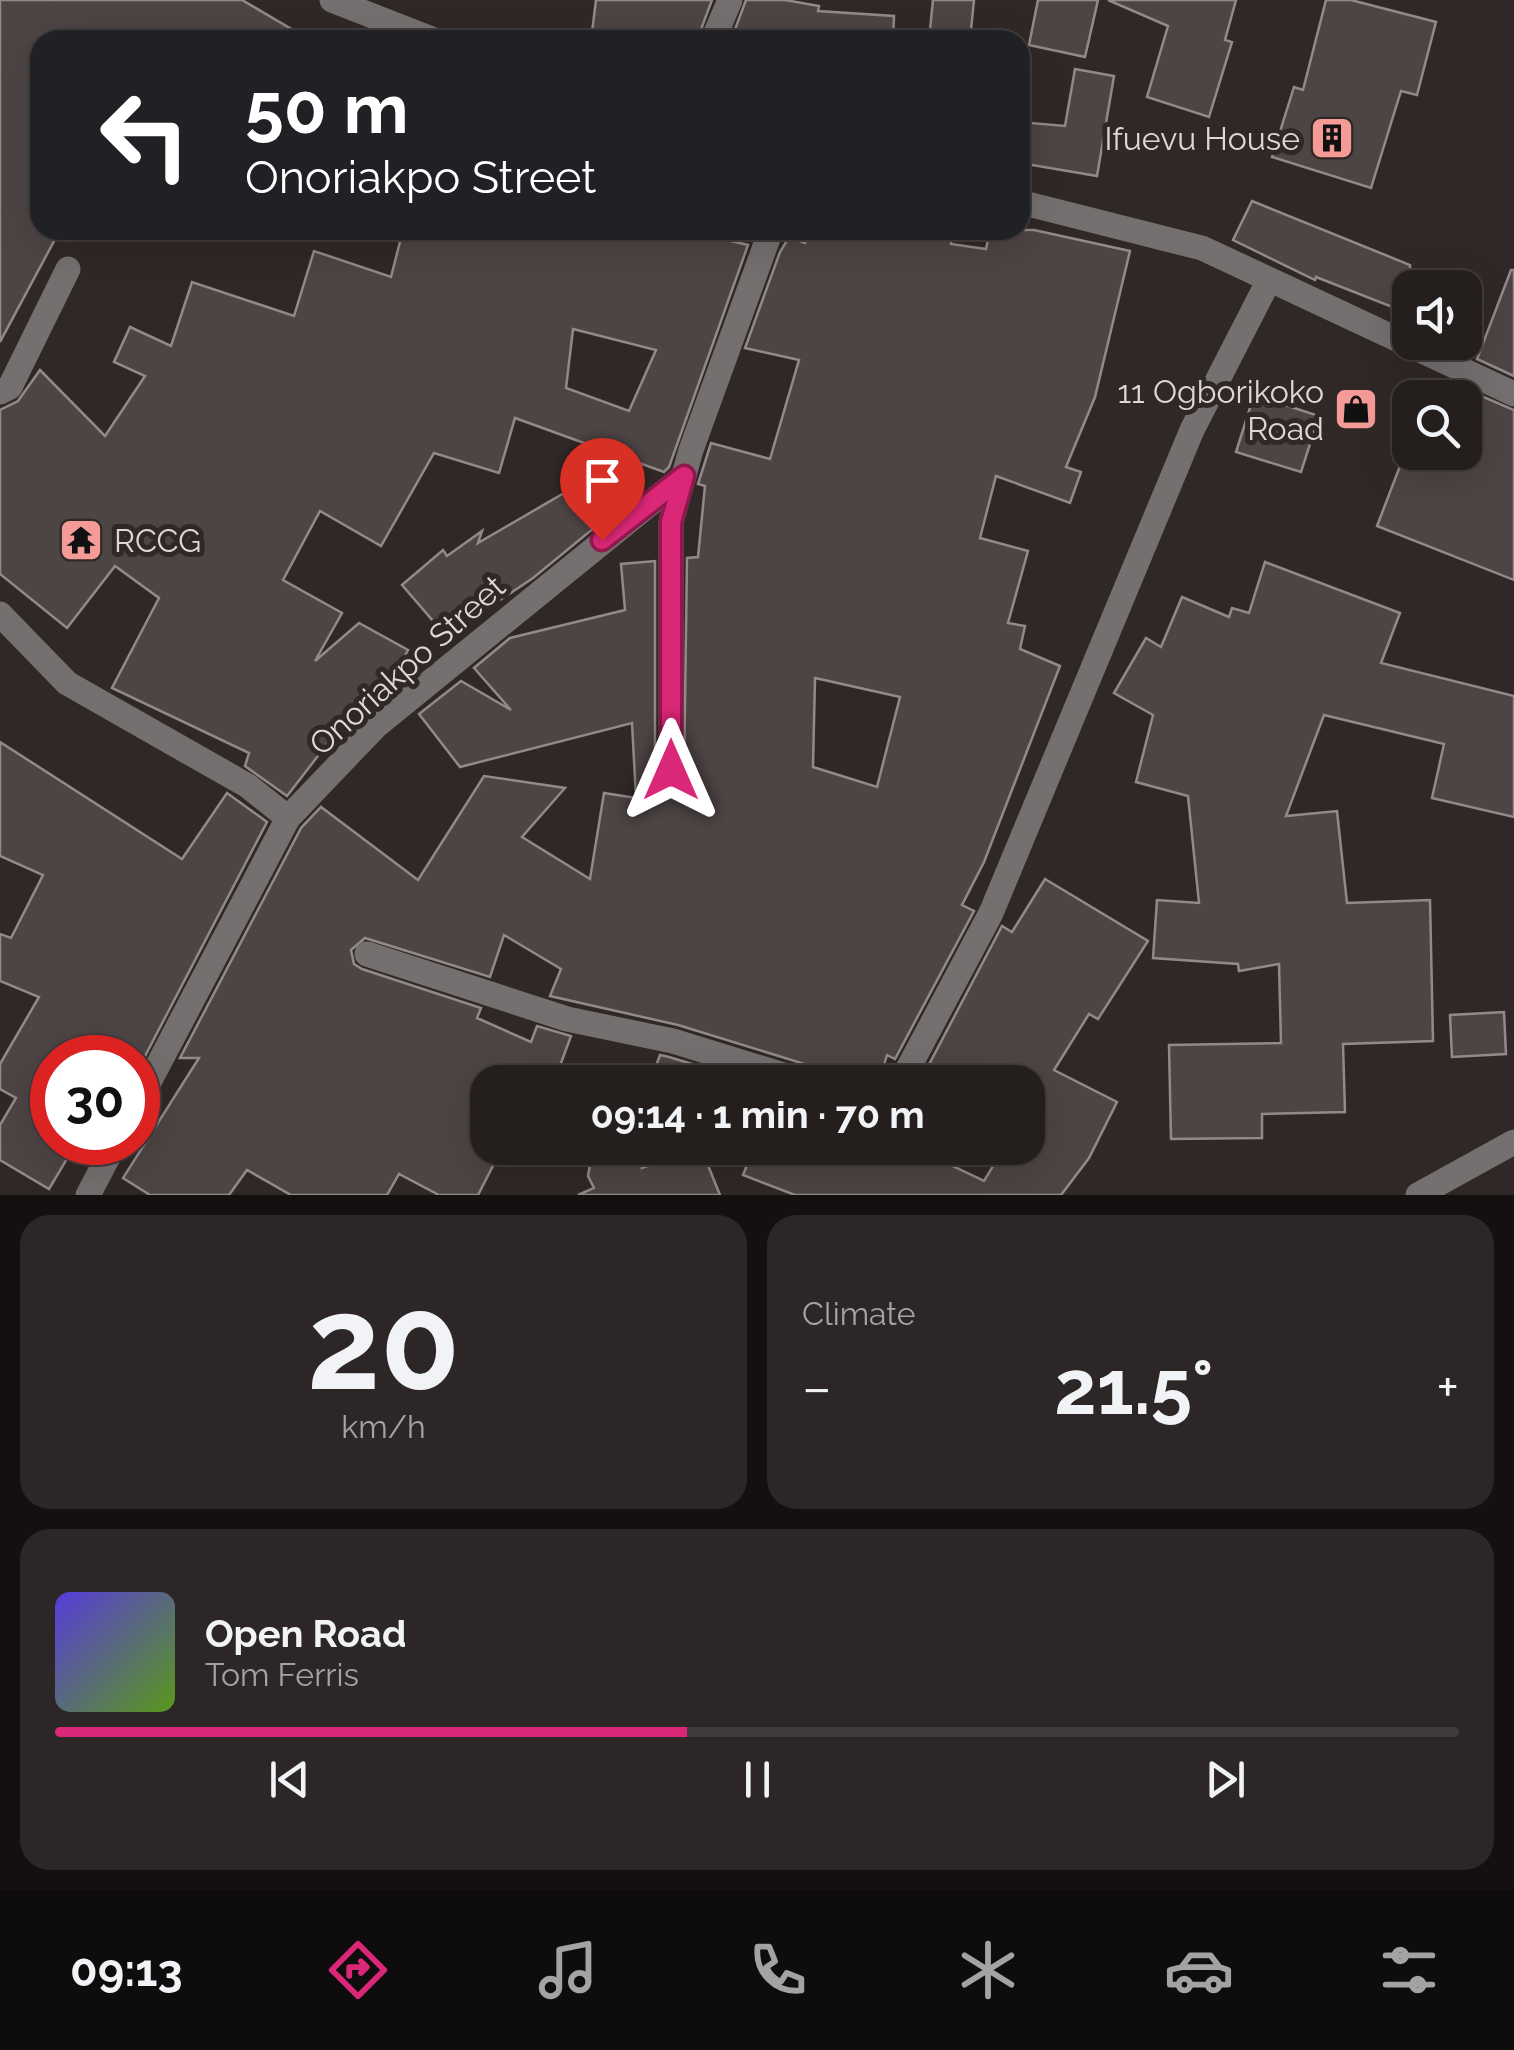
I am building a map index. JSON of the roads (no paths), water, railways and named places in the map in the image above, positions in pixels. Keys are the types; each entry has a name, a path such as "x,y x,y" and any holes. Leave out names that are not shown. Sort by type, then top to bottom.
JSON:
{"street":[{"path":"332,0 408,30"},
{"path":"718,30 730,0"},
{"path":"1030,205 1202,248 1514,394"},
{"path":"671,770 671,522 767,240"},
{"path":"0,392 10,387 68,269"},
{"path":"910,1065 991,913 1192,430 1269,280"},
{"name":"Onoriakpo Street","path":"160,1061 288,818 376,726 684,476"},
{"path":"0,614 67,683 248,786 288,818"},
{"path":"367,954 567,1019 673,1041 751,1065"},
{"path":"1418,1195 1514,1142"},
{"path":"88,1195 104,1165"}],"place":[{"name":"Ifuevu House","path":"1332,138"},
{"name":"11 Ogborikoko Road","path":"1356,409"},
{"name":"RCCG","path":"81,540"}]}
